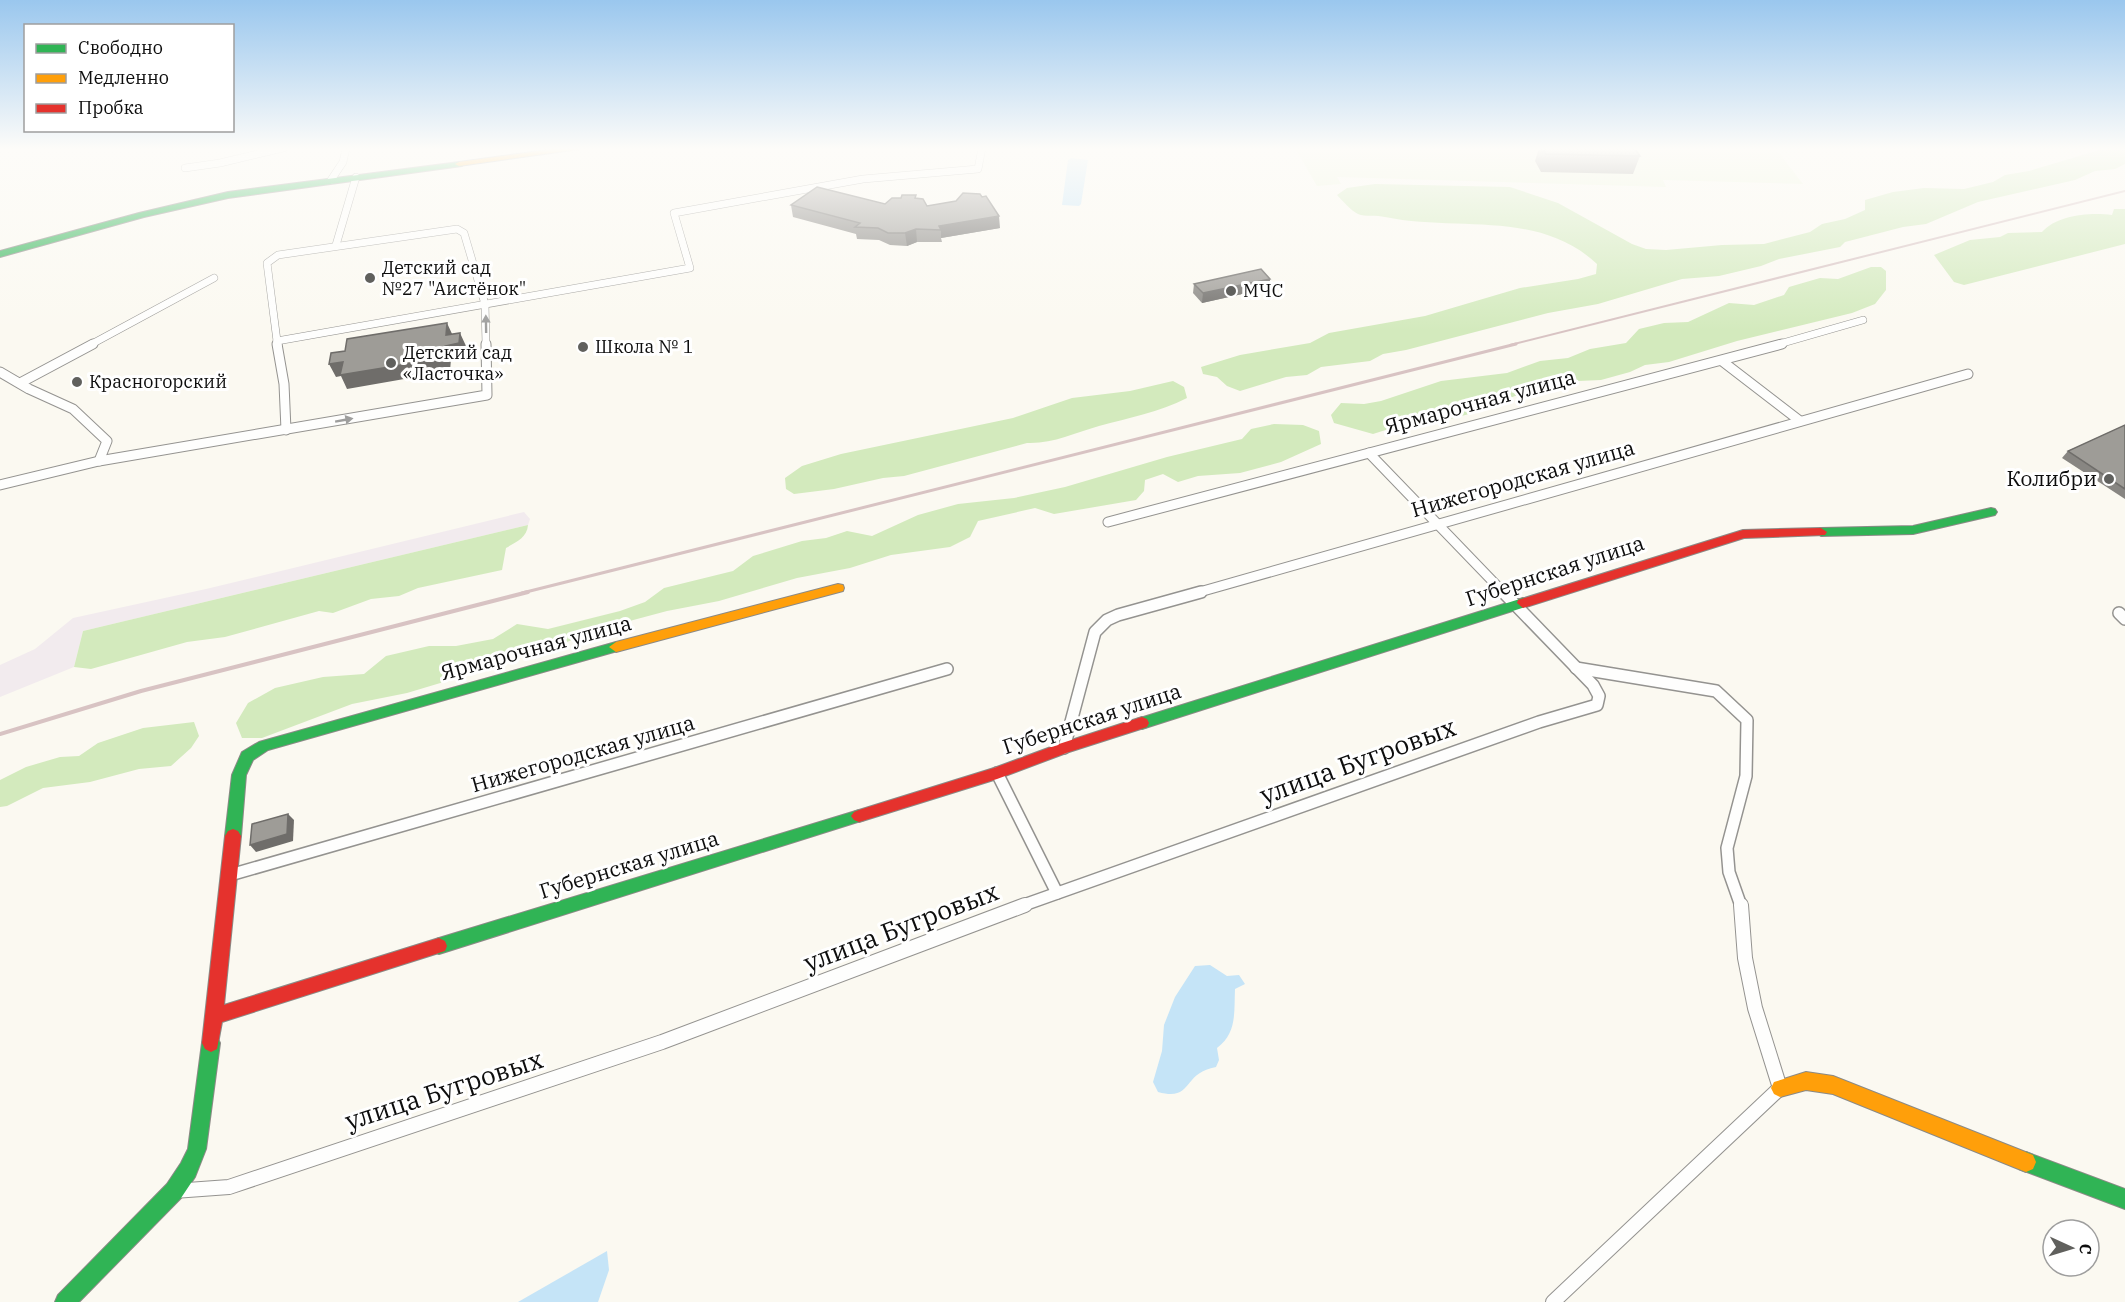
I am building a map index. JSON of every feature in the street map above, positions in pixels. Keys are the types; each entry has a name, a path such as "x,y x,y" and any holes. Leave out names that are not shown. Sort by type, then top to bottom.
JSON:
{"street":[{"path":"0,255 173,209"},
{"path":"336,245 347,209"},
{"path":"277,341 690,268 674,213 695,209"},
{"path":"0,485 99,461 286,430 487,395 485,304 462,230 448,229 288,252 278,255 267,263 284,384 286,430"},
{"path":"20,383 214,278"},
{"name":"Ярмарочная улица","path":"1108,522 1722,361 1863,320"},
{"path":"1722,361 1800,421"},
{"path":"0,372 73,409 107,441 99,461"},
{"name":"Нижегородская улица","path":"1064,748 1095,632 1107,620 1118,615 1968,374"},
{"path":"1369,453 1576,668 1716,691 1747,720 1746,776 1727,848 1729,872 1741,902 1745,958 1755,1008 1780,1088"},
{"name":"Губернская улица","path":"215,1016 997,772 1064,748 1743,534 1912,530 1991,512"},
{"name":"Ярмарочная улица","path":"230,875 239,775 247,756 264,746 478,684 838,588"},
{"name":"улица Бугровых","path":"174,1191 229,1187 640,1050 1057,894 1539,722 1597,705 1599,696 1593,685 1576,668"},
{"name":"Нижегородская улица","path":"230,875 947,669"},
{"path":"997,772 1057,894"},
{"path":"64,1302 174,1191 188,1170 197,1149 215,1016 230,875"},
{"path":"1553,1302 1780,1088 1796,1081 1815,1080 1833,1085 1957,1136 2125,1198"}],"shaded area":[{"path":"524,512 530,519 528,525 83,631 74,667 0,697 0,665 35,649 73,618 206,589"}],"green space":[{"path":"1351,209 1568,209 1632,244 1646,249 1666,250 1764,244 1810,232 1822,224 1845,219 1865,210 1962,209 1926,224 1903,227 1845,242 1840,247 1779,259 1761,266 1719,276 1682,279 1598,304 1548,313 1383,354 1370,361 1321,367 1307,375 1286,377 1240,391 1227,386 1217,377 1203,374 1201,367 1240,355 1310,343 1329,333 1425,316 1520,288 1596,274 1597,264 1574,247 1549,236 1523,229 1412,221 1361,215"},
{"path":"2114,209 2125,209 2125,244 1964,285 1954,282 1934,255 1970,240 2000,237 2008,233 2042,232 2048,226 2065,218 2094,214 2112,215"},
{"path":"1871,267 1881,267 1886,271 1886,290 1875,304 1852,313 1737,341 1669,362 1645,365 1601,380 1578,381 1537,395 1515,396 1473,413 1419,427 1395,427 1373,434 1334,423 1331,415 1341,403 1364,404 1381,401 1441,381 1507,373 1540,361 1568,358 1590,349 1626,343 1639,329 1664,323 1688,322 1729,303 1754,305 1784,295 1789,287 1820,278 1838,279"},
{"path":"1173,381 1184,387 1187,398 1155,411 1063,438 1027,443 904,476 883,478 834,489 794,494 786,489 785,478 802,466 841,454 1013,418 1072,398 1130,391"},
{"path":"1274,424 1303,425 1319,431 1321,444 1281,462 1240,473 1198,476 1178,482 1163,474 1145,480 1144,491 1136,500 1054,514 1035,508 978,521 970,537 950,547 891,555 850,568 797,578 719,601 667,611 596,630 550,649 496,662 467,675 407,693 352,704 262,738 242,738 236,723 248,703 275,688 323,677 364,674 386,656 429,646 456,646 493,639 517,624 548,629 620,611 645,602 664,588 733,571 753,556 802,541 826,538 847,531 872,536 918,515 958,504 1014,498 1065,487 1167,457 1242,439 1251,429"},
{"path":"528,525 523,536 506,548 502,570 418,588 399,596 371,599 333,613 319,611 225,637 187,642 91,669 74,667 83,631"},
{"path":"194,722 199,736 191,748 171,766 139,769 90,782 43,788 7,806 0,807 0,780 26,767 60,757 79,756 98,743 143,728"}],"water":[{"path":"1210,965 1227,976 1239,975 1245,984 1235,989 1233,1022 1228,1036 1217,1048 1219,1060 1216,1067 1197,1075 1183,1090 1169,1094 1158,1092 1153,1082 1162,1051 1164,1025 1175,997 1195,966"},
{"path":"607,1251 609,1270 598,1302 518,1302"}],"building":[{"path":"805,209 994,209 999,216 939,226 941,230 916,229 905,233 888,233 878,228 855,227 860,223"},
{"path":"1261,269 1270,279 1203,293 1194,284"},
{"path":"447,323 446,335 460,333 459,343 445,346 444,358 340,375 343,362 329,364 331,353 345,351 347,339"},
{"name":"Колибри","path":"2125,425 2125,489 2068,451"},
{"path":"288,814 287,834 250,845 252,824"}],"railway":[{"path":"1510,345 2054,209"},
{"path":"522,593 1516,344"},
{"path":"0,734 141,691 528,592"}],"traffic: fast":[{"path":"0,254 169,209"},
{"path":"1821,532 1913,530 1991,512"},
{"path":"1142,723 1523,603"},
{"path":"233,836 239,775 247,756 264,746 616,647"},
{"path":"439,946 859,816"},
{"path":"65,1302 174,1191 188,1170 197,1149 211,1043"},
{"path":"2026,1162 2125,1199"}],"traffic: slow":[{"path":"616,647 838,588"},
{"path":"1780,1088 1806,1081 1833,1085 2026,1162"}],"traffic: jam":[{"path":"1523,603 1743,534 1821,532"},
{"path":"859,816 997,773 1142,723"},
{"path":"211,1043 233,836"},
{"path":"215,1016 439,946"}],"place":[{"name":"Детский сад №27 \"Аистёнок\"","path":"370,278"},
{"name":"МЧС","path":"1231,291"},
{"name":"Школа № 1","path":"583,347"},
{"name":"Детский сад «Ласточка»","path":"391,363"},
{"name":"Красногорский","path":"77,382"},
{"name":"Колибри","path":"2109,479"}]}
